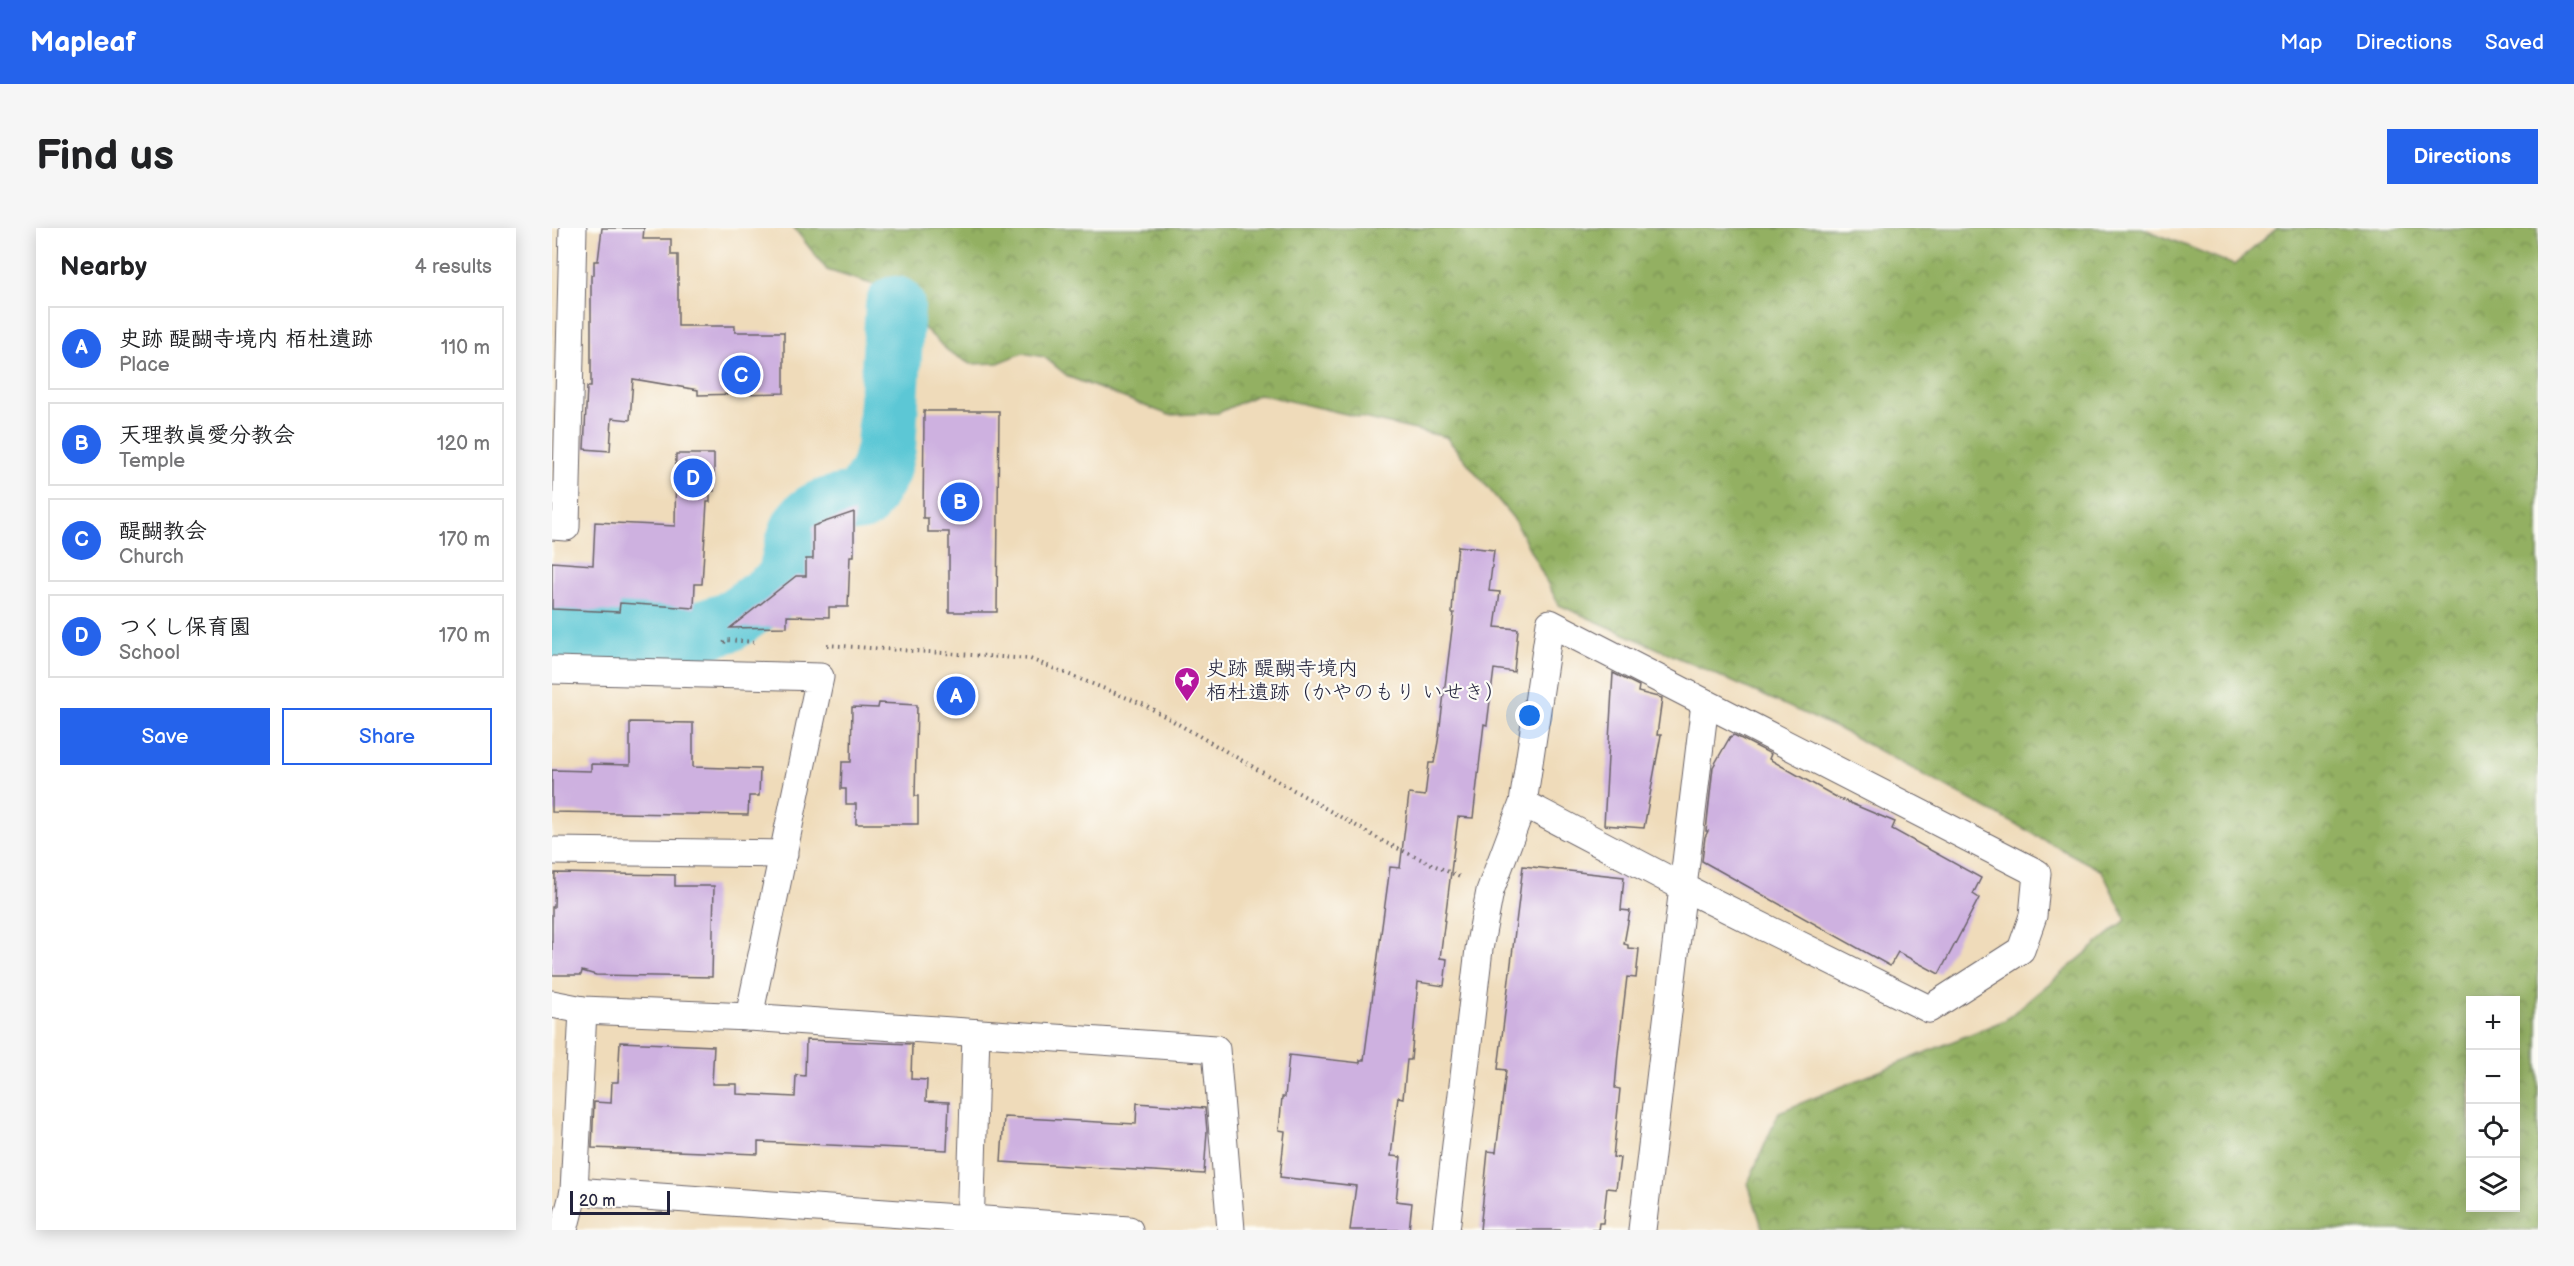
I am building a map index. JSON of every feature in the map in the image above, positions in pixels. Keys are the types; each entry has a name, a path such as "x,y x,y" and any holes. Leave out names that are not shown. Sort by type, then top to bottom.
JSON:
{"street":[{"path":"552,526 566,527 561,379 573,228"},
{"path":"1446,1230 1479,949 1490,891 1523,803 1550,624 2037,873 2033,916 2021,950 1929,1009 1683,887 1523,803"},
{"path":"552,670 820,676 749,1017"},
{"path":"1642,1230 1705,703"},
{"path":"552,850 784,854"},
{"path":"552,1004 583,1010 749,1017 1216,1049 1231,1230"},
{"path":"564,1230 574,1191 583,1010"},
{"path":"970,1224 976,1033"},
{"path":"574,1191 970,1224 1129,1230"}],"path":[{"path":"918,650 1030,659 1145,705 1386,843 1490,891"}],"green space":[{"path":"794,228 2142,228 2234,265 2277,228 2538,228 2538,1230 1763,1230 1748,1183 1779,1112 2005,1020 2126,920 2102,871 1839,729 1559,605 1513,518 1446,437 1259,394 1218,413 1169,415 1069,377 1044,357 1023,353 998,363 970,364 948,351 881,287 827,270"}],"building":[{"path":"602,228 644,228 643,239 671,239 671,255 678,255 678,326 735,326 735,332 784,332 784,393 698,395 698,390 633,379 630,420 612,418 610,451 584,449 587,387 591,387 591,275 594,275 594,261 598,261"},
{"path":"924,411 999,411 997,612 949,612 949,532 928,532 928,518 923,518"},
{"path":"676,454 714,454 714,491 710,491 710,502 707,502 702,584 695,584 694,608 620,603 619,612 552,609 552,562 593,565 595,522 675,526"},
{"path":"854,512 854,556 850,556 848,607 829,607 829,617 787,616 787,627 730,628 796,576 806,576 806,559 813,559 813,526"},
{"path":"1458,546 1494,550 1489,591 1500,592 1495,627 1518,629 1514,672 1494,669 1487,725 1484,724 1473,818 1458,817 1440,958 1447,959 1444,986 1418,982 1411,1060 1407,1060 1403,1098 1398,1097 1391,1156 1401,1157 1396,1201 1412,1203 1409,1230 1350,1230 1356,1186 1280,1177 1285,1131 1279,1130 1282,1097 1285,1097 1289,1055 1360,1063 1360,1060 1364,1060 1390,867 1400,868 1409,794 1425,796 1429,763 1434,763 1438,742 1454,613 1452,613"},
{"path":"1613,673 1639,686 1638,692 1662,698 1657,735 1661,735 1644,828 1604,825"},
{"path":"879,703 917,705 915,796 918,796 918,824 856,824 856,804 846,804 846,789 841,789 842,762 851,762 852,707 878,708"},
{"path":"630,722 693,723 693,767 760,769 759,796 749,796 748,815 552,812 552,770 591,771 591,764 630,765"},
{"path":"1734,735 1771,754 1769,759 1838,798 1895,822 1892,829 1981,878 1973,894 1979,898 1939,974 1898,952 1890,966 1702,861 1708,831 1706,831 1713,767 1730,737"},
{"path":"1523,866 1624,877 1621,910 1630,911 1624,944 1628,945 1628,948 1639,949 1636,978 1627,977 1618,1053 1615,1088 1620,1089 1613,1157 1620,1158 1616,1189 1607,1188 1603,1223 1599,1223 1598,1230 1480,1230 1488,1151 1496,1152 1506,1070 1498,1069"},
{"path":"555,873 675,875 675,886 714,886 712,977 596,975 582,971 581,975 552,975 552,907 554,907"},
{"path":"806,1040 912,1044 911,1079 927,1080 926,1101 949,1102 947,1150 758,1142 758,1154 592,1148 594,1102 611,1103 612,1082 618,1082 620,1042 714,1046 712,1084 737,1084 737,1094 795,1097 796,1075 805,1076"},
{"path":"1137,1103 1205,1108 1207,1131 1204,1174 1001,1162 1004,1117 1136,1124"}],"waterway":[{"path":"552,632 697,632 729,622 786,582 794,546 804,522 824,509 862,501 880,471 886,448 895,306"}],"place":[{"name":"醍醐教会","path":"741,375"},
{"name":"つくし保育園","path":"693,478"},
{"name":"天理教眞愛分教会","path":"960,502"},
{"name":"史跡 醍醐寺境内 栢杜遺跡","path":"956,696"},
{"name":"史跡 醍醐寺境内 栢杜遺跡（かやのもり いせき）","path":"1187,703"}]}
